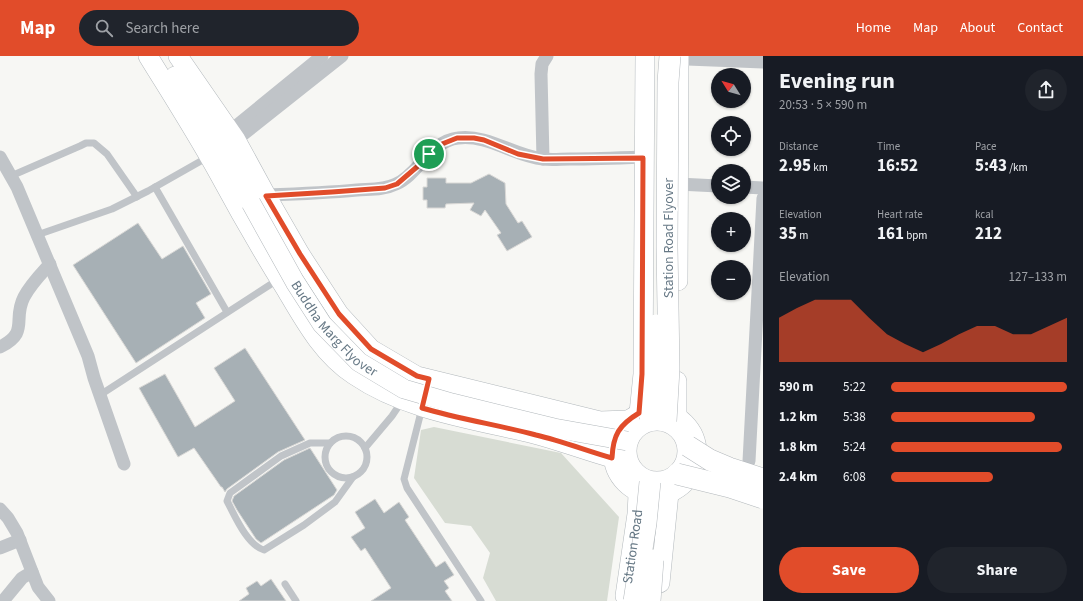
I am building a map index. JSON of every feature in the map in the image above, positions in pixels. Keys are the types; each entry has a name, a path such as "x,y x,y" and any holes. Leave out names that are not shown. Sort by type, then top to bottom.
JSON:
{"main road":[{"path":"148,56 209,157 252,235 304,320 324,349 352,375 382,392 422,408 536,434 612,458"},
{"name":"Buddha Marg Flyover","path":"162,56 199,112 295,282 322,324 359,362 404,389 452,403 547,426 626,442"},
{"path":"178,56 233,136 300,254 339,314 371,349 417,376 600,421 652,418 688,425 694,436 697,450 665,482 646,523 634,601"},
{"path":"645,56 642,374 652,418"},
{"name":"Station Road Flyover","path":"652,418 656,322 655,130 658,56"},
{"path":"652,418 678,184 676,56"},
{"name":"Station Road Flyover","path":"652,418 669,369 667,246 668,82 676,56"},
{"path":"652,418 635,428 626,442 625,452 627,462 632,471 640,478 665,482 730,487 763,498"},
{"path":"650,601 656,515 665,482 686,463 688,446 685,437 674,424 652,418 618,431 613,444 612,458 616,472 625,483 665,482"},
{"path":"688,446 710,460 763,479"},
{"path":"658,601 665,482"},
{"name":"Station Road","path":"624,601 637,514 665,482"}],"street":[{"path":"233,136 322,56"},
{"path":"233,136 342,56"},
{"path":"543,159 541,74 542,64 547,56"},
{"path":"676,56 687,59 763,62"},
{"path":"266,196 385,188 397,184 442,144 457,138 474,138 484,140 518,154 543,159 643,158"},
{"path":"0,158 17,187 88,356 91,369 124,464"},
{"path":"678,184 711,186"},
{"path":"751,187 763,188"},
{"path":"749,460 763,198"},
{"path":"0,347 14,339 17,334 20,306 32,284 50,264"},
{"path":"665,482 763,490"},
{"path":"0,509 8,518 20,540 38,587 49,601"},
{"path":"0,548 20,540"},
{"path":"3,601 22,578 32,572"}],"lane":[{"path":"11,176 80,146 94,143 107,154 137,197"},
{"path":"37,235 112,208 137,197 209,157"},
{"path":"155,187 227,312"},
{"path":"100,395 279,279"},
{"path":"429,379 404,479 407,488 481,601"},
{"path":"364,448 392,416 402,401"},
{"path":"330,443 310,443 281,456 230,493 228,501 250,541 264,550 304,525 335,502 353,477 364,468 366,455 361,442 349,436 336,439 330,443 326,449 325,456 328,469 340,477 353,477"},
{"path":"285,584 296,601"}],"shaded area":[{"path":"434,427 561,453 619,517 607,601 496,601 483,578 490,553 471,526 445,523 414,478 421,430"}],"building":[{"path":"489,174 505,183 506,204 518,223 522,221 532,237 507,251 497,235 501,233 485,210 481,216 470,210 474,203 446,204 445,208 427,208 427,200 423,200 423,187 427,187 427,178 446,178 446,183 471,183"},
{"path":"138,223 162,259 183,246 211,294 196,303 205,318 136,363 73,265"},
{"path":"245,348 305,440 278,452 225,492 194,448 178,457 139,388 165,374 195,427 235,401 214,368"},
{"path":"310,448 337,490 334,495 261,543 256,539 237,510 232,501 234,496 284,460"},
{"path":"375,499 384,513 399,502 409,517 405,520 436,567 445,561 454,575 444,581 449,588 445,591 452,601 371,601 391,588 365,548 361,551 351,537 365,528 355,512"},
{"path":"271,579 286,601 239,601 249,594 246,588 257,581 261,586"}],"route":[{"path":"457,138 474,138 484,140 518,154 543,159 643,158 642,374 639,413 627,420 618,431 613,444 612,458 536,434 422,408 429,379 417,376 371,349 339,314 300,254 266,196 385,188 397,184 418,166 429,154 442,144 457,138"}]}
